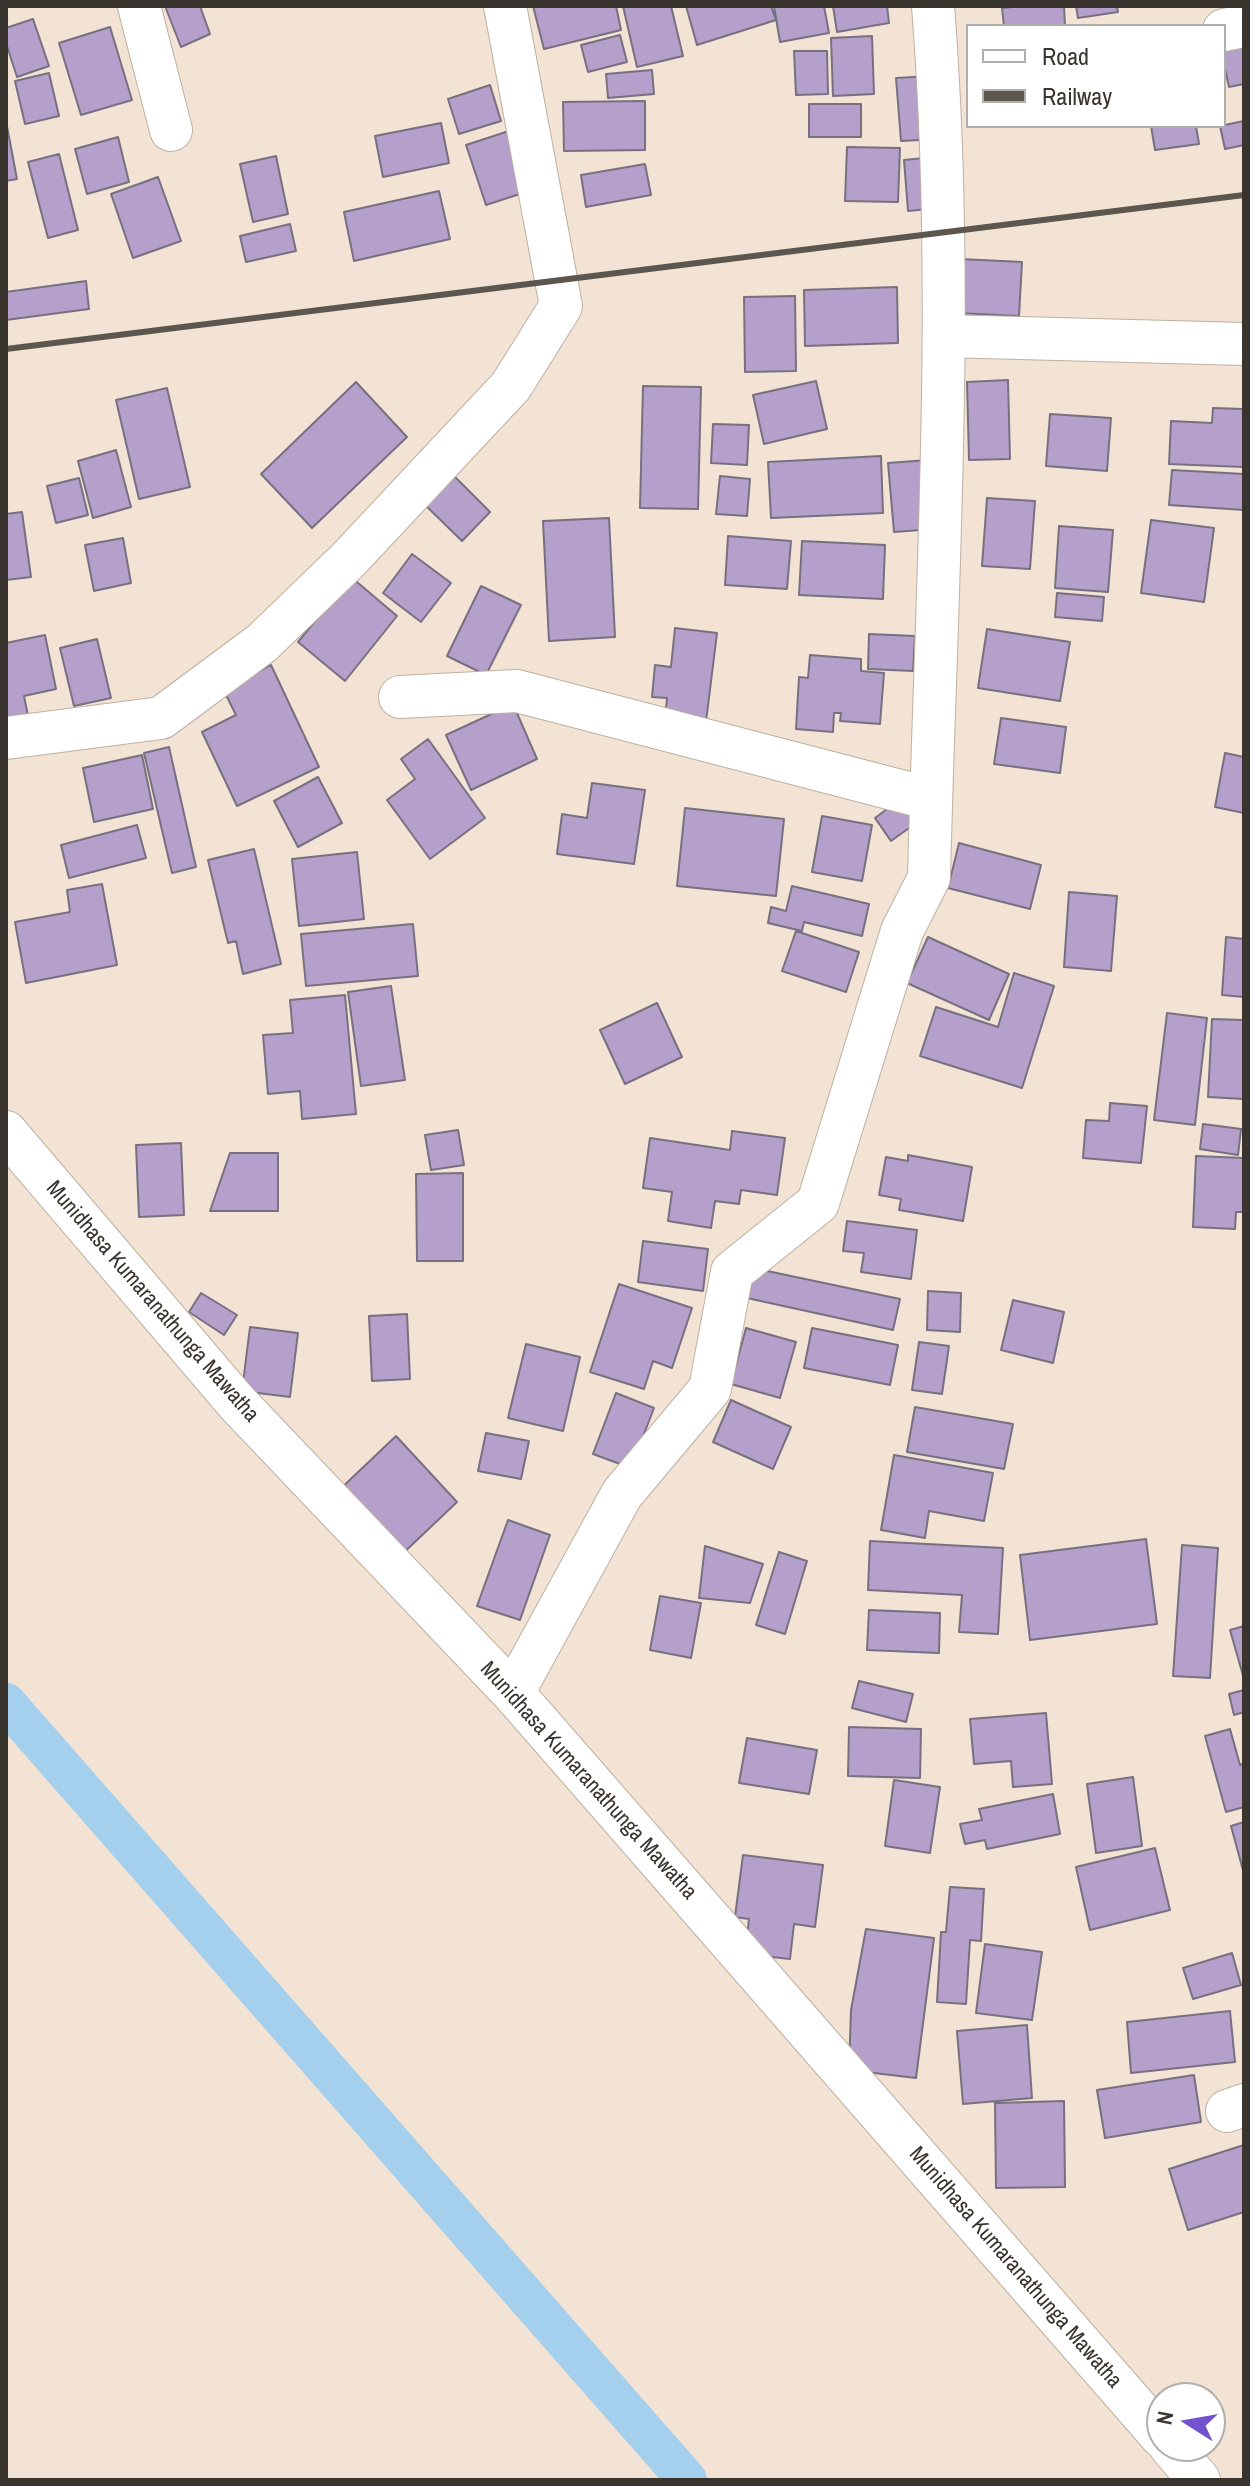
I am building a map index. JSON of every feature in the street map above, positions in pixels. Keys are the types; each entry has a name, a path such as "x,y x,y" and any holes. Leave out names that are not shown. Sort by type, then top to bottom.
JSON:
{"street":[{"path":"139,6 171,130"},
{"path":"6,738 161,718 262,643 349,559 511,386 561,306 505,6"},
{"path":"513,1693 622,1494 710,1389 732,1272 818,1203 902,931 929,878 944,336 944,232 953,71 933,6"},
{"path":"944,336 1244,344"},
{"path":"400,697 517,691 931,799"},
{"name":"Munidhasa Kumaranathunga Mawatha","path":"6,1132 237,1403 513,1693 1146,2419"},
{"path":"1184,2462 1199,2480"}],"building":[{"path":"165,6 200,6 210,34 181,47"},
{"path":"533,6 616,6 621,30 544,49"},
{"path":"623,6 671,6 683,56 637,67"},
{"path":"686,6 771,6 776,20 697,45"},
{"path":"774,6 824,6 829,33 780,42"},
{"path":"833,6 887,6 889,23 837,32"},
{"path":"1064,6 1065,24 1004,24 1002,8"},
{"path":"1076,6 1117,6 1118,12 1078,18"},
{"path":"33,19 49,66 17,77 6,43 6,28"},
{"path":"110,27 132,100 81,115 59,43"},
{"path":"620,35 627,62 588,72 581,45"},
{"path":"872,36 874,94 833,96 831,38"},
{"path":"1244,36 1244,84 1229,87 1226,40"},
{"path":"794,51 827,51 828,94 796,95"},
{"path":"652,70 654,94 608,98 606,74"},
{"path":"49,73 59,116 25,124 15,81"},
{"path":"932,76 937,139 901,141 896,78"},
{"path":"490,85 501,121 459,134 448,99"},
{"path":"645,101 645,150 564,151 563,102"},
{"path":"809,104 861,104 861,137 809,137"},
{"path":"6,121 17,179 6,181"},
{"path":"1244,121 1244,145 1225,149 1220,128 1226,128 1226,125"},
{"path":"441,123 449,163 383,177 375,136"},
{"path":"1151,128 1196,128 1199,144 1155,150"},
{"path":"512,130 532,190 486,205 466,145"},
{"path":"118,137 129,182 87,194 75,149"},
{"path":"847,147 900,148 898,202 845,201"},
{"path":"59,154 78,230 48,238 28,162"},
{"path":"276,156 288,214 253,222 240,164"},
{"path":"934,157 938,208 908,211 904,160"},
{"path":"645,164 651,195 586,207 581,175"},
{"path":"158,177 181,241 133,258 111,194"},
{"path":"439,191 450,239 354,261 344,212"},
{"path":"290,224 296,251 246,262 240,236"},
{"path":"960,259 1022,262 1019,316 957,313"},
{"path":"86,281 89,309 6,320 6,292"},
{"path":"897,287 898,343 805,346 804,290"},
{"path":"795,296 796,371 745,372 744,297"},
{"path":"1008,380 1010,459 969,460 967,382"},
{"path":"816,381 827,429 764,444 753,395"},
{"path":"356,382 407,437 312,528 261,474"},
{"path":"643,386 701,387 698,509 640,508"},
{"path":"167,388 190,487 139,499 116,400"},
{"path":"1213,408 1244,409 1244,467 1169,464 1171,421 1212,423"},
{"path":"1050,414 1111,418 1107,471 1046,466"},
{"path":"713,424 749,425 747,465 711,463"},
{"path":"116,450 131,507 93,518 78,461"},
{"path":"881,456 883,513 771,518 768,462"},
{"path":"928,460 934,529 894,532 888,463"},
{"path":"447,469 490,512 462,541 418,498"},
{"path":"1172,470 1244,474 1244,510 1169,505"},
{"path":"720,476 750,479 747,516 716,514"},
{"path":"79,478 88,515 56,523 47,486"},
{"path":"987,498 1035,501 1030,569 982,566"},
{"path":"22,512 31,577 6,580 6,514"},
{"path":"609,518 615,637 549,641 543,521"},
{"path":"1151,520 1214,528 1204,602 1141,593"},
{"path":"1059,526 1113,530 1108,592 1055,588"},
{"path":"728,536 791,541 787,589 725,585"},
{"path":"123,538 131,583 94,591 85,545"},
{"path":"802,541 885,545 883,599 799,595"},
{"path":"412,554 451,583 421,622 383,593"},
{"path":"351,577 397,616 345,681 298,642"},
{"path":"481,586 521,605 486,675 447,656"},
{"path":"1057,593 1104,597 1102,621 1055,617"},
{"path":"675,628 717,633 706,722 665,717 667,698 652,697 655,665 671,667"},
{"path":"987,629 1070,642 1060,701 978,688"},
{"path":"869,634 915,636 913,671 868,669"},
{"path":"45,635 56,689 24,696 28,716 6,721 6,643"},
{"path":"97,639 111,698 74,706 60,648"},
{"path":"810,655 861,659 861,671 884,673 880,724 840,721 841,713 834,713 833,732 796,729 799,677 808,678"},
{"path":"271,665 319,767 237,806 202,732 236,715 223,689"},
{"path":"513,704 537,759 471,790 446,735"},
{"path":"1001,718 1066,727 1060,773 994,764"},
{"path":"428,739 485,818 430,859 387,800 415,779 401,759"},
{"path":"169,747 196,867 172,873 144,753"},
{"path":"1225,753 1244,757 1244,813 1215,807"},
{"path":"142,755 153,809 94,822 83,768"},
{"path":"318,777 342,823 298,847 274,801"},
{"path":"592,783 645,790 634,864 557,854 562,814 587,818"},
{"path":"906,795 923,818 891,841 875,818"},
{"path":"685,808 784,819 776,896 677,886"},
{"path":"822,816 872,825 862,881 812,872"},
{"path":"137,825 146,858 69,878 61,845"},
{"path":"959,843 1041,865 1030,909 948,888"},
{"path":"254,849 281,964 243,974 236,941 228,943 208,860"},
{"path":"357,852 364,919 299,926 292,859"},
{"path":"102,884 117,965 26,983 15,922 70,912 67,890"},
{"path":"792,886 869,904 862,936 804,922 802,931 768,923 771,907 786,911"},
{"path":"1069,892 1117,896 1111,971 1064,967"},
{"path":"413,924 418,976 306,986 301,934"},
{"path":"796,931 859,952 846,992 782,971"},
{"path":"928,937 1009,974 989,1020 907,983"},
{"path":"1226,937 1244,939 1244,997 1222,995"},
{"path":"1014,973 1054,986 1022,1088 920,1056 936,1007 998,1027"},
{"path":"391,986 405,1080 361,1086 348,992"},
{"path":"345,995 356,1114 302,1119 300,1091 268,1094 263,1035 293,1033 290,1000"},
{"path":"657,1003 682,1057 625,1084 600,1030"},
{"path":"1167,1013 1207,1018 1195,1125 1154,1120"},
{"path":"1212,1019 1244,1020 1244,1099 1208,1097"},
{"path":"1110,1103 1147,1106 1141,1163 1083,1158 1086,1120 1109,1121"},
{"path":"1203,1124 1241,1129 1238,1155 1200,1149"},
{"path":"458,1130 464,1165 431,1170 425,1135"},
{"path":"732,1131 785,1138 777,1195 741,1190 739,1204 715,1201 711,1228 668,1221 672,1192 643,1188 650,1138 730,1150"},
{"path":"181,1143 184,1215 139,1217 136,1145"},
{"path":"230,1153 278,1153 278,1211 210,1211"},
{"path":"908,1155 972,1167 963,1221 899,1210 901,1199 879,1195 886,1157 908,1161"},
{"path":"1196,1156 1244,1158 1244,1212 1236,1212 1235,1229 1193,1227"},
{"path":"463,1173 463,1261 417,1261 416,1174"},
{"path":"847,1221 917,1230 911,1279 861,1272 864,1253 843,1251"},
{"path":"643,1241 708,1249 703,1291 638,1282"},
{"path":"753,1268 900,1299 893,1330 747,1298"},
{"path":"619,1284 692,1308 672,1368 653,1361 644,1389 590,1372"},
{"path":"928,1291 961,1293 960,1332 927,1330"},
{"path":"201,1293 237,1315 224,1335 189,1312"},
{"path":"1013,1300 1064,1312 1053,1363 1001,1350"},
{"path":"407,1314 410,1379 372,1381 369,1316"},
{"path":"250,1327 298,1333 290,1397 242,1391"},
{"path":"746,1328 796,1342 780,1398 731,1384"},
{"path":"812,1328 898,1345 890,1385 804,1368"},
{"path":"919,1342 949,1346 942,1394 912,1390"},
{"path":"526,1344 580,1357 563,1431 508,1418"},
{"path":"616,1393 654,1408 631,1468 593,1454"},
{"path":"731,1400 791,1427 773,1469 713,1442"},
{"path":"915,1407 1013,1424 1004,1469 907,1452"},
{"path":"486,1433 529,1441 521,1479 478,1471"},
{"path":"396,1436 457,1502 396,1560 335,1494"},
{"path":"894,1455 993,1473 984,1521 929,1511 925,1538 881,1530"},
{"path":"508,1520 550,1535 520,1620 477,1606"},
{"path":"1146,1539 1157,1624 1030,1640 1020,1555"},
{"path":"870,1541 1003,1548 998,1634 959,1632 962,1595 868,1590"},
{"path":"1182,1545 1218,1548 1210,1678 1173,1676"},
{"path":"705,1546 763,1564 750,1603 699,1598"},
{"path":"779,1552 807,1561 785,1634 756,1625"},
{"path":"660,1596 701,1603 691,1658 650,1650"},
{"path":"869,1610 940,1613 939,1653 867,1650"},
{"path":"1244,1626 1244,1679 1230,1630"},
{"path":"859,1681 913,1694 906,1722 852,1708"},
{"path":"1244,1690 1244,1712 1234,1715 1229,1694"},
{"path":"1046,1713 1052,1784 1013,1787 1011,1761 974,1764 970,1719"},
{"path":"849,1727 921,1729 920,1778 848,1776"},
{"path":"1230,1729 1240,1765 1244,1764 1244,1807 1226,1812 1205,1736"},
{"path":"747,1738 817,1750 809,1794 739,1783"},
{"path":"1133,1777 1142,1846 1096,1853 1087,1784"},
{"path":"894,1780 940,1787 930,1853 885,1846"},
{"path":"1053,1794 1060,1834 987,1849 985,1840 965,1844 960,1824 982,1820 979,1809"},
{"path":"1244,1822 1244,1874 1231,1826"},
{"path":"1155,1848 1170,1910 1090,1930 1076,1867"},
{"path":"743,1855 823,1865 815,1927 794,1924 790,1959 745,1954 749,1919 735,1917"},
{"path":"950,1887 984,1889 981,1941 970,1940 966,2004 937,2002 941,1932 946,1932"},
{"path":"866,1929 934,1938 916,2078 849,2070 851,2010"},
{"path":"985,1944 1042,1952 1032,2020 976,2013"},
{"path":"1232,1953 1241,1985 1193,1999 1183,1968"},
{"path":"1230,2011 1235,2062 1131,2073 1127,2022"},
{"path":"1027,2025 1032,2098 963,2104 957,2031"},
{"path":"1194,2075 1201,2122 1105,2138 1097,2090"},
{"path":"1064,2101 1065,2187 996,2188 995,2103"},
{"path":"1244,2145 1244,2212 1188,2230 1169,2169"}],"waterway":[{"path":"6,1703 687,2480"}],"railway":[{"path":"6,349 1244,195"}]}
